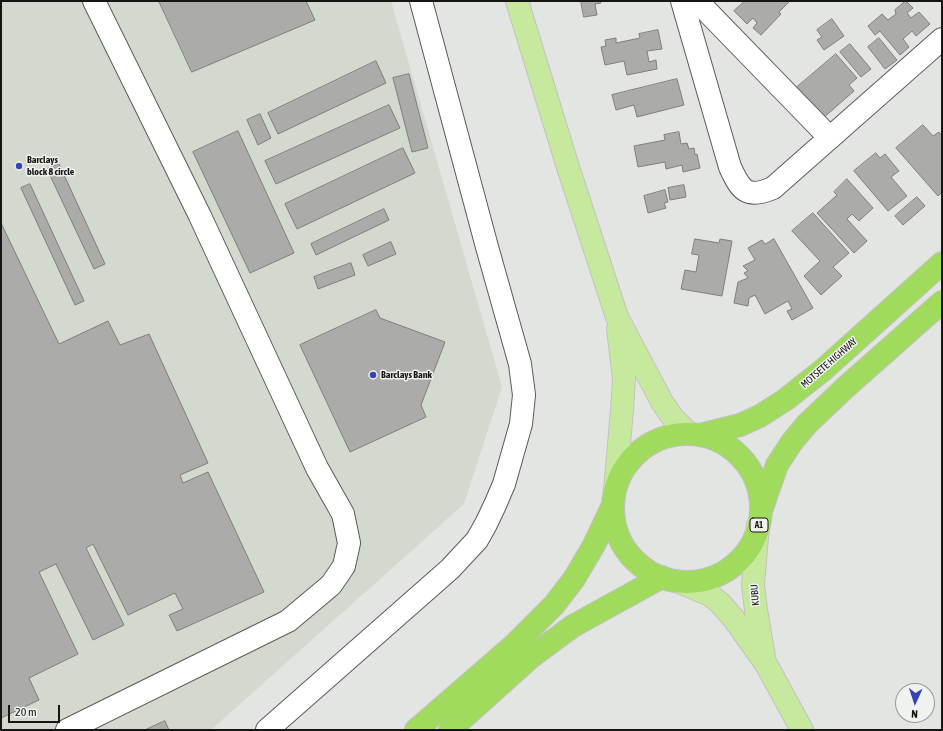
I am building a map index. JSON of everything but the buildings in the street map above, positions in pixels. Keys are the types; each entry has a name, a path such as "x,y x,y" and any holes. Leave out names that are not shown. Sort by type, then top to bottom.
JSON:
{"highway":[{"name":"MOTSETE HIGHWAY","path":"695,434 740,425 760,416 785,400 823,370 942,263"},
{"name":"A1","path":"614,498 614,521 618,535 625,549 636,561 648,570 669,579 692,581 707,578 722,572 734,564 745,553 753,540 777,465 792,442 846,387 942,302"},
{"name":"A1","path":"416,730 516,644 554,605 574,580 594,545 614,498 622,471 634,455 650,443 669,436 695,434 720,442 738,454 751,470 758,490 760,518"},
{"name":"A1","path":"450,730 531,658 573,626 669,579"}],"main road":[{"path":"518,1 617,318 662,402 673,418 695,434"},
{"path":"614,498 624,378 617,318"},
{"name":"KUBU","path":"760,518 753,585 766,664"},
{"name":"KUBU","path":"669,579 710,595 720,603 734,619 766,664 802,730"}],"street":[{"path":"67,730 288,621 331,585 344,566 349,543 343,514 317,468 200,216 94,1"},
{"path":"266,730 450,569 477,540 504,484 521,424 524,396 520,364 421,1"},
{"path":"682,1 730,167 738,184 746,191 753,194 761,193 773,188 942,38"},
{"path":"697,1 830,138"}],"shaded area":[{"path":"1,1 391,1 502,387 464,504 211,730 1,730"}],"place":[{"name":"Barclays block 8 circle","path":"19,166"},
{"name":"Barclays Bank","path":"373,375"}]}
